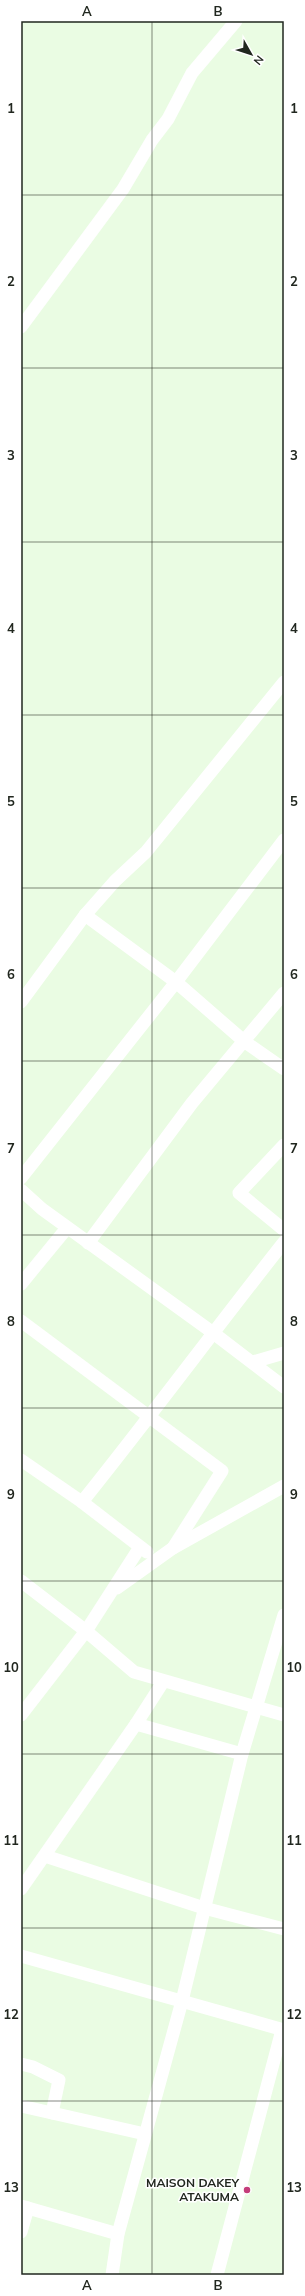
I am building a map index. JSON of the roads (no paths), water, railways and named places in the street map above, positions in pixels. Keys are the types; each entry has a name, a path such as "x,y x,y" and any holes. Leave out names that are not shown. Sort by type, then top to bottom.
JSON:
{"street":[{"path":"21,327 123,190 152,140 168,119 192,73 236,21"},
{"path":"21,1002 85,915 155,840 284,682"},
{"path":"21,1178 176,982 284,840"},
{"path":"85,915 176,982 245,1042 284,1069"},
{"path":"88,1243 192,1103 245,1042 284,993"},
{"path":"284,1145 239,1193 284,1230"},
{"path":"21,1190 42,1209 67,1228 253,1362 284,1387"},
{"path":"21,1284 67,1228"},
{"path":"82,1502 150,1418 212,1332 284,1242"},
{"path":"21,1321 222,1471 173,1548"},
{"path":"253,1362 284,1352"},
{"path":"21,1460 82,1502 156,1559"},
{"path":"109,1595 173,1548 284,1486"},
{"path":"21,1715 86,1631 140,1547"},
{"path":"21,1580 86,1631 134,1672 163,1682 284,1715"},
{"path":"112,2275 118,2234 182,2001 242,1754 284,1615"},
{"path":"21,1889 136,1724 163,1682"},
{"path":"136,1724 242,1754"},
{"path":"44,1856 204,1908 284,1929"},
{"path":"21,1956 283,2030 217,2275"},
{"path":"21,2064 33,2067 59,2080 52,2113"},
{"path":"21,2106 145,2134"},
{"path":"21,2232 24,2207 118,2234"}],"place":[{"name":"MAISON DAKEY ATAKUMA","path":"247,2190"}]}
